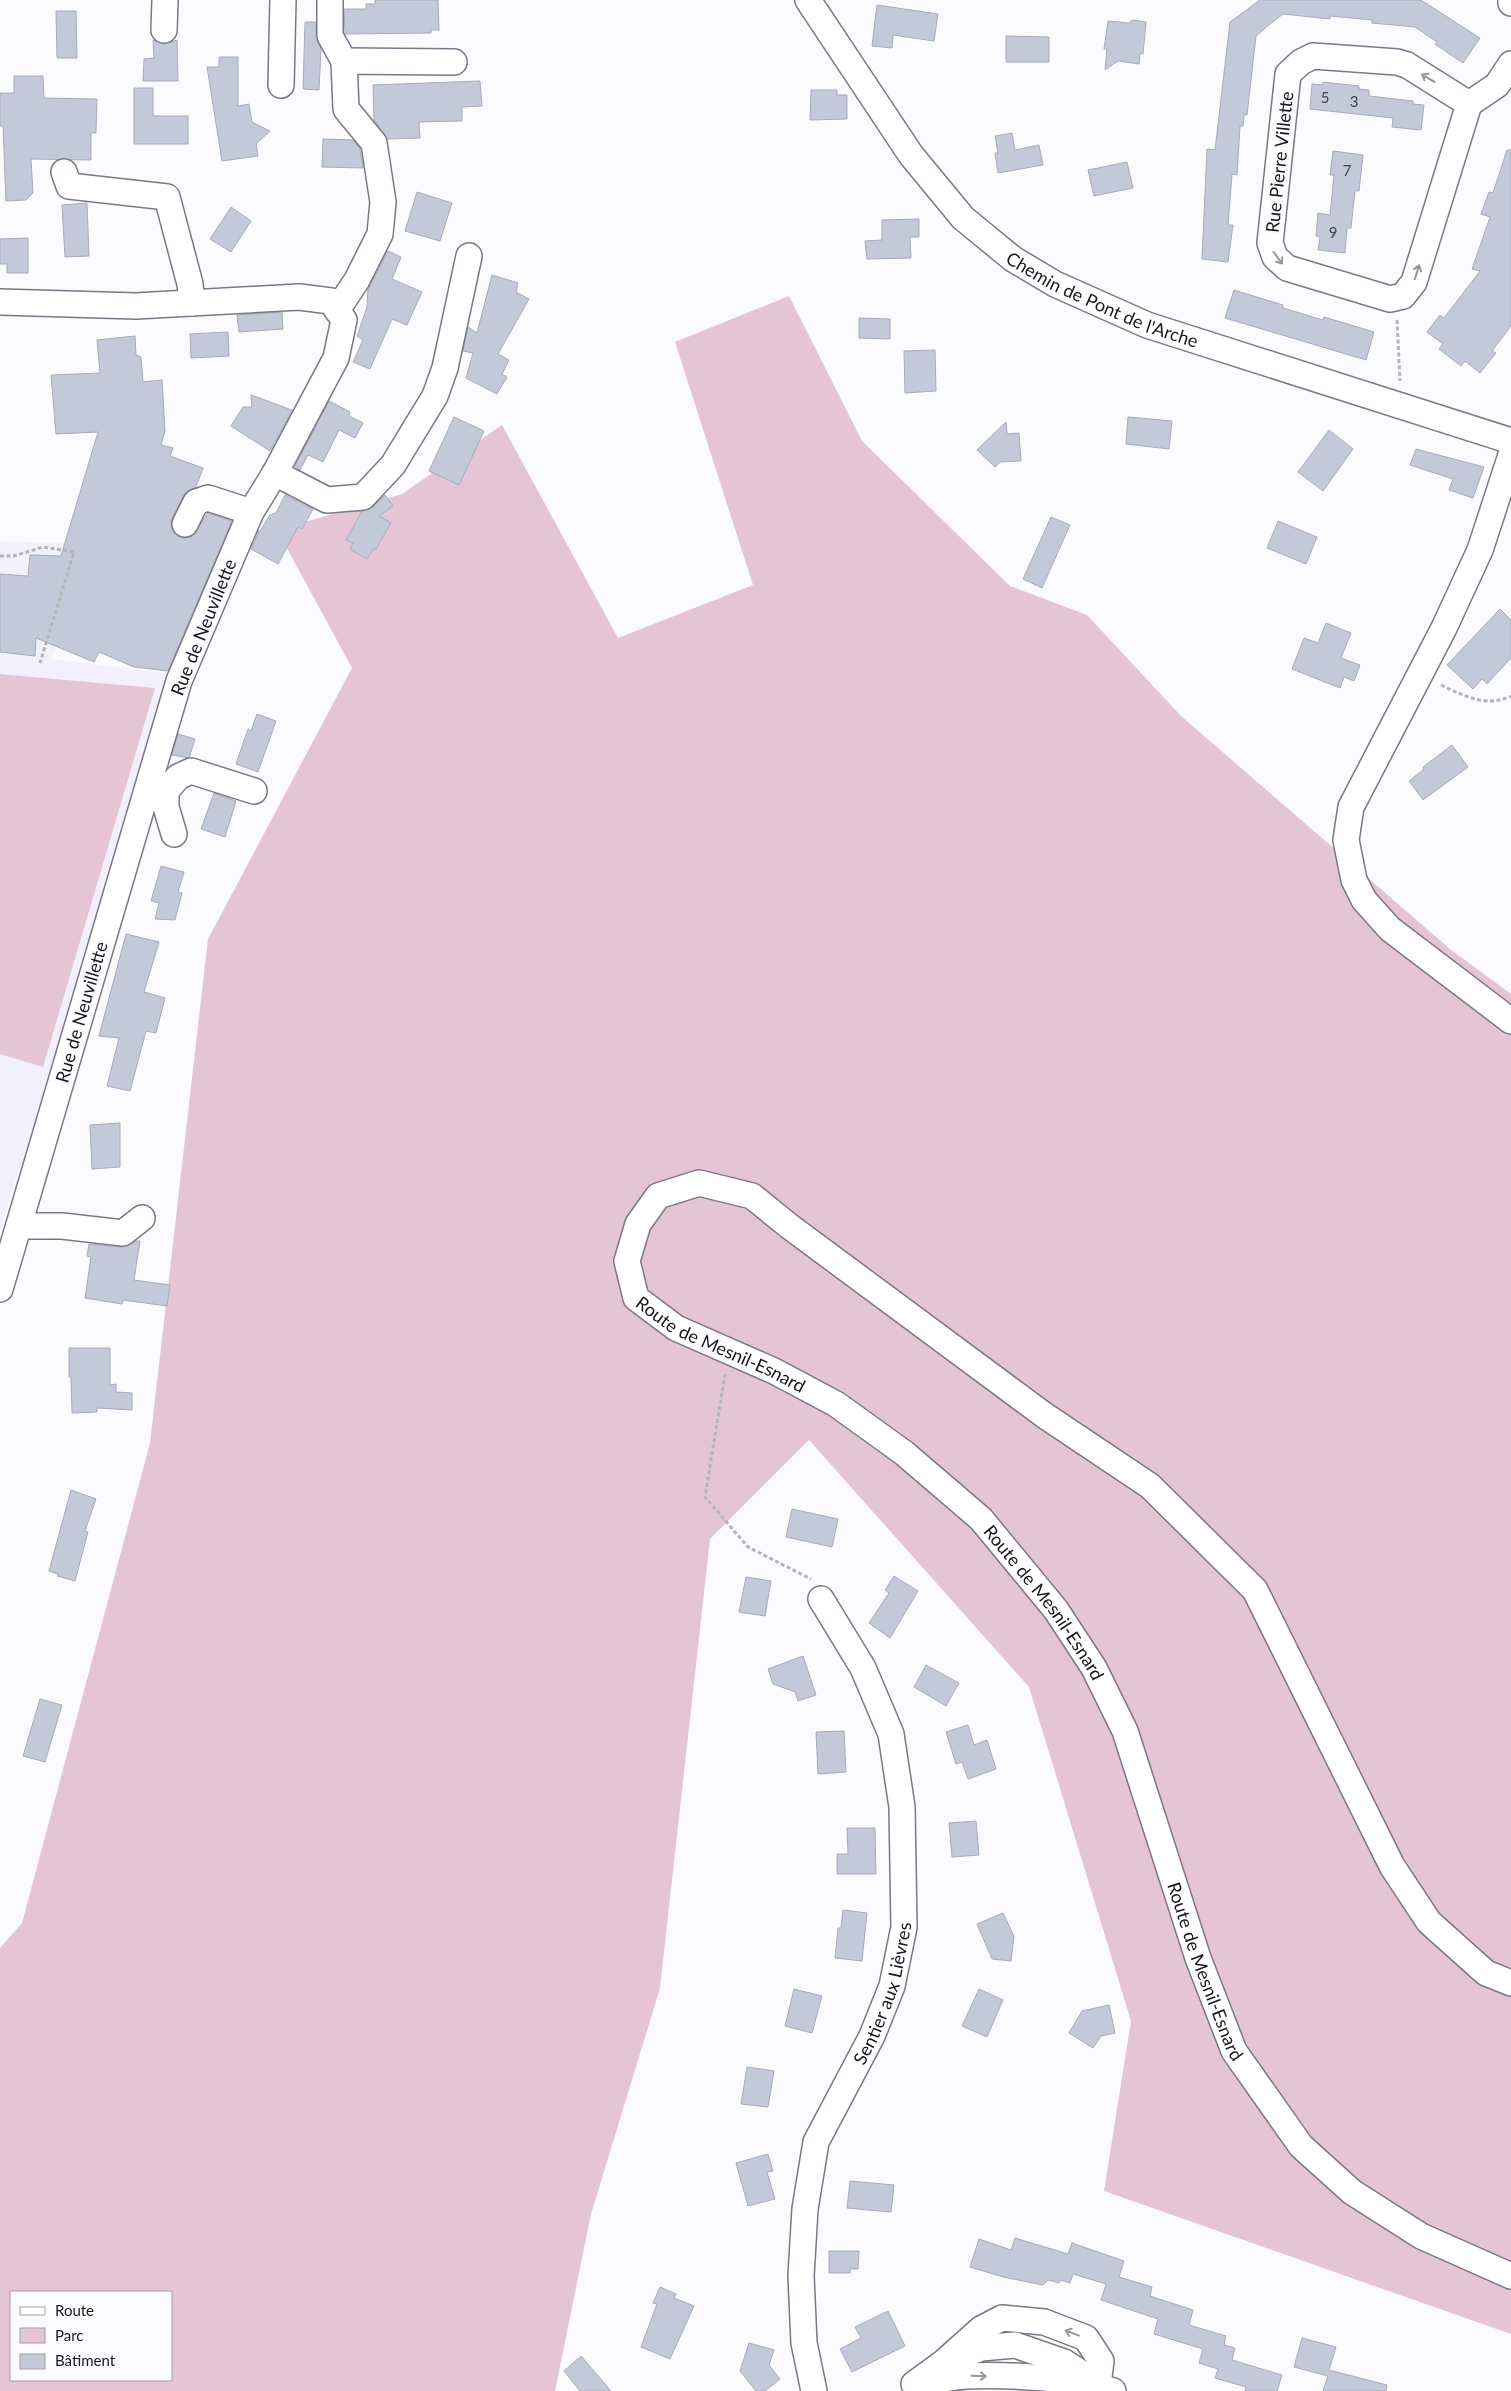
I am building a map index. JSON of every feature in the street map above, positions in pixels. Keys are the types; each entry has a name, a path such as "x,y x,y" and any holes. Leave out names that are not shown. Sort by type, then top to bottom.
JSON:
{"street":[{"path":"164,30 165,0"},
{"path":"281,85 283,0"},
{"path":"0,302 136,306 299,298 331,301 337,310 357,280 380,234 383,202 374,143 346,109 344,61 330,36 330,0"},
{"name":"Chemin de Pont de l'Arche","path":"808,0 911,155 963,218 1013,259 1055,284 1147,325 1511,440"},
{"name":"Rue Pierre Villette","path":"1390,299 1286,268 1275,257 1270,243 1288,74 1300,62 1313,56 1397,62 1407,65 1469,104"},
{"path":"344,61 454,62"},
{"path":"1390,299 1402,296 1414,282 1430,213 1469,104 1497,85 1511,64"},
{"path":"64,172 69,186 167,198 190,284 192,303"},
{"path":"275,473 327,500 363,497 393,465 438,386 445,368 469,256"},
{"name":"Rue de Neuvillette","path":"0,1289 156,788 179,681 251,512 275,473 336,358 344,320 337,310"},
{"path":"1511,455 1480,550 1420,675 1351,807 1346,840 1354,880 1364,900 1390,929 1511,1021"},
{"path":"185,524 196,502 208,498 251,512"},
{"path":"174,834 166,807 156,788 191,771 254,791"},
{"name":"Route de Mesnil-Esnard","path":"1511,1983 1486,1973 1429,1922 1392,1866 1255,1590 1150,1486 1044,1415 789,1226 752,1196 699,1183 658,1196 638,1224 627,1261 636,1298 676,1328 774,1371 836,1404 904,1453 981,1519 1056,1610 1094,1668 1125,1731 1198,1958 1234,2051 1301,2146 1352,2192 1421,2236 1511,2276"},
{"path":"20,1223 28,1226 62,1226 123,1232 142,1218"},
{"name":"Sentier aux Lièvres","path":"814,2391 804,2343 801,2276 805,2209 816,2142 875,2028 892,1986 904,1927 902,1807 891,1734 862,1668 821,1599"},
{"path":"908,2388 944,2362 981,2348 1015,2344 1064,2362 1102,2389"},
{"path":"908,2388 967,2376 1030,2378 1102,2389"},
{"path":"908,2388 955,2391"}],"path":[{"path":"1390,299 1397,317 1400,387 1398,404"},
{"path":"0,556 14,556 43,547 74,552 40,663"},
{"path":"1420,675 1473,700 1502,700 1511,696"},
{"path":"729,1351 705,1497 748,1547 824,1586 821,1599"}],"shaded area":[{"path":"0,541 85,544 52,659 170,674 28,1169 19,1168 0,1233"}],"green space":[{"path":"789,296 862,441 1010,586 1087,615 1181,716 1450,949 1511,994 1511,2334 1104,2191 1131,2021 1029,1687 809,1440 710,1539 660,1988 591,2214 555,2391 0,2391 0,1948 22,1923 150,1443 208,939 352,668 277,530 402,494 502,425 618,638 753,585 675,342"},
{"path":"0,674 155,688 43,1067 0,1054"}],"building":[{"path":"375,0 438,0 439,30 431,30 431,33 345,34 344,9 366,9 366,4 375,4"},
{"path":"1260,0 1421,0 1480,38 1463,63 1435,44 1437,42 1415,27 1372,23 1372,20 1330,16 1330,19 1283,14 1270,24 1256,36 1247,115 1244,115 1243,126 1240,126 1237,175 1232,174 1228,225 1233,225 1228,262 1202,259 1207,149 1215,150 1230,22"},
{"path":"877,5 938,14 934,41 893,35 892,48 872,46"},
{"path":"56,11 76,11 77,58 57,58"},
{"path":"1132,20 1146,22 1143,54 1140,53 1139,64 1118,61 1105,70 1107,49 1104,49 1108,21 1129,23"},
{"path":"305,22 316,22 316,36 321,49 319,90 303,89"},
{"path":"1006,36 1049,37 1049,62 1006,62"},
{"path":"153,40 164,44 177,40 178,81 143,81 144,59 154,58"},
{"path":"219,57 238,57 238,106 249,104 252,122 270,131 256,144 258,156 222,161 207,67 219,67"},
{"path":"14,76 43,76 44,98 97,99 96,133 91,133 91,160 31,159 33,193 26,200 6,201 3,126 0,126 0,93 14,93"},
{"path":"480,81 482,106 462,107 462,121 419,122 420,138 387,139 374,120 373,85"},
{"path":"1323,82 1359,86 1359,89 1369,90 1369,96 1413,101 1413,104 1424,105 1421,130 1392,127 1393,118 1310,109 1312,84 1323,85"},
{"path":"134,88 153,88 153,116 188,116 188,144 134,144"},
{"path":"811,90 837,90 837,95 847,95 847,119 810,120"},
{"path":"1012,133 1015,150 1039,145 1043,165 998,173 995,153 998,153 995,136"},
{"path":"323,139 353,140 360,149 363,168 322,167"},
{"path":"1507,150 1511,150 1511,326 1492,351 1496,353 1480,373 1465,361 1461,366 1439,349 1443,344 1427,332 1440,315 1444,318 1480,271 1472,269 1490,217 1481,214 1489,192 1493,193"},
{"path":"1333,151 1363,155 1359,191 1355,191 1351,228 1347,228 1345,253 1318,250 1320,237 1316,236 1318,213 1330,215 1334,175 1330,175"},
{"path":"1127,162 1133,188 1094,196 1088,170"},
{"path":"417,192 452,203 440,241 405,231"},
{"path":"87,203 89,256 65,257 62,205"},
{"path":"231,207 251,221 231,252 210,239"},
{"path":"919,219 919,237 910,237 911,258 867,259 865,241 882,240 882,220"},
{"path":"28,238 28,273 7,273 7,264 0,264 0,239"},
{"path":"388,251 401,257 392,279 422,292 407,325 392,319 370,369 353,362 363,340 357,336 367,307 368,289"},
{"path":"492,275 518,283 516,292 529,299 498,354 509,360 502,374 507,377 497,394 466,378 473,353 463,351 468,327 477,333"},
{"path":"1234,290 1323,320 1324,317 1374,332 1366,360 1225,318"},
{"path":"282,312 283,329 239,332 237,315"},
{"path":"859,318 890,319 890,339 859,338"},
{"path":"228,332 229,356 191,358 190,334"},
{"path":"135,336 136,355 141,357 143,382 162,380 165,431 161,445 173,448 170,456 203,468 196,487 184,495 172,518 173,531 179,537 186,538 192,536 208,513 232,521 168,671 134,667 99,652 94,662 36,638 35,656 0,652 0,574 28,576 30,555 61,556 98,432 56,434 51,375 100,373 97,340"},
{"path":"935,350 936,391 905,393 904,351"},
{"path":"251,395 292,410 270,451 231,426 243,407 252,407"},
{"path":"329,401 350,412 349,416 363,423 355,438 339,430 323,462 308,455 300,470 295,466"},
{"path":"454,417 484,431 459,485 429,471"},
{"path":"1128,417 1172,421 1169,449 1126,444"},
{"path":"1006,422 1007,434 1019,433 1021,461 1000,462 995,467 977,450"},
{"path":"1329,430 1353,449 1323,491 1298,472"},
{"path":"1416,449 1484,467 1473,498 1449,490 1453,479 1410,465"},
{"path":"285,495 313,509 302,529 298,527 278,564 251,549 259,531 270,515 276,513"},
{"path":"385,495 393,506 379,516 391,523 376,549 374,548 367,559 350,549 353,543 346,540 362,511 373,507"},
{"path":"1051,517 1070,525 1042,588 1023,579"},
{"path":"1278,521 1317,537 1306,564 1267,548"},
{"path":"1500,609 1511,620 1511,658 1487,684 1482,679 1473,689 1447,665"},
{"path":"1326,623 1351,633 1341,658 1360,665 1354,681 1344,677 1340,688 1292,669 1304,638 1318,643"},
{"path":"257,714 276,721 258,772 236,764 248,729 251,731"},
{"path":"178,734 195,739 189,758 172,755"},
{"path":"1452,745 1468,767 1423,800 1409,781 1424,769 1423,767"},
{"path":"214,793 236,801 225,837 201,829"},
{"path":"161,866 184,872 178,892 182,893 175,920 155,919 159,903 151,901"},
{"path":"126,934 159,942 144,992 165,998 156,1033 146,1031 130,1091 107,1086 119,1038 99,1036"},
{"path":"120,1123 120,1167 92,1169 90,1125"},
{"path":"140,1241 134,1280 170,1285 167,1306 123,1300 122,1304 85,1298 91,1257 87,1256 89,1244 121,1247"},
{"path":"69,1348 110,1348 110,1385 116,1384 116,1392 132,1393 132,1410 97,1408 97,1412 72,1413"},
{"path":"71,1490 96,1499 85,1531 88,1532 75,1581 57,1576 58,1574 49,1571"},
{"path":"792,1509 838,1519 832,1547 786,1537"},
{"path":"894,1576 918,1591 890,1638 869,1623 889,1593 885,1590"},
{"path":"746,1577 771,1581 765,1616 739,1612"},
{"path":"803,1656 816,1695 798,1701 795,1692 773,1684 768,1669"},
{"path":"926,1665 959,1683 946,1706 914,1687"},
{"path":"40,1699 62,1705 45,1762 23,1756"},
{"path":"968,1725 974,1745 987,1740 996,1769 968,1779 962,1762 956,1764 946,1732"},
{"path":"844,1731 846,1772 818,1774 816,1732"},
{"path":"976,1821 979,1855 952,1857 949,1823"},
{"path":"847,1828 875,1828 876,1874 837,1874 837,1854 848,1854"},
{"path":"843,1910 867,1913 862,1961 835,1958 838,1928 841,1928"},
{"path":"1003,1913 1014,1936 1011,1961 992,1959 977,1924"},
{"path":"794,1989 822,1996 812,2033 785,2026"},
{"path":"979,1989 1003,2000 987,2037 962,2026"},
{"path":"1109,2005 1115,2033 1101,2036 1093,2048 1069,2033 1082,2011"},
{"path":"747,2067 774,2071 768,2107 741,2104"},
{"path":"768,2154 773,2171 767,2172 775,2199 748,2206 736,2163"},
{"path":"850,2181 894,2185 891,2212 847,2208"},
{"path":"1015,2238 1068,2254 1072,2243 1124,2261 1119,2277 1152,2287 1150,2296 1193,2310 1189,2325 1226,2336 1224,2345 1235,2348 1232,2360 1282,2375 1277,2391 1245,2391 1246,2387 1215,2378 1218,2369 1199,2363 1203,2349 1154,2334 1158,2319 1101,2300 1106,2284 1073,2274 1070,2283 1060,2280 1059,2283 1048,2280 1043,2285 1003,2277 970,2267 979,2239 1011,2250"},
{"path":"829,2251 859,2251 858,2269 850,2269 850,2273 829,2273"},
{"path":"660,2287 676,2294 674,2298 694,2306 670,2359 641,2347 657,2304 653,2303"},
{"path":"888,2311 905,2346 852,2372 840,2349 861,2338 855,2327"},
{"path":"1302,2338 1336,2347 1329,2370 1387,2385 1386,2391 1323,2391 1328,2376 1294,2367"},
{"path":"749,2343 774,2350 769,2365 780,2379 765,2391 756,2391 740,2371"},
{"path":"581,2356 611,2391 580,2391 564,2371"}]}
